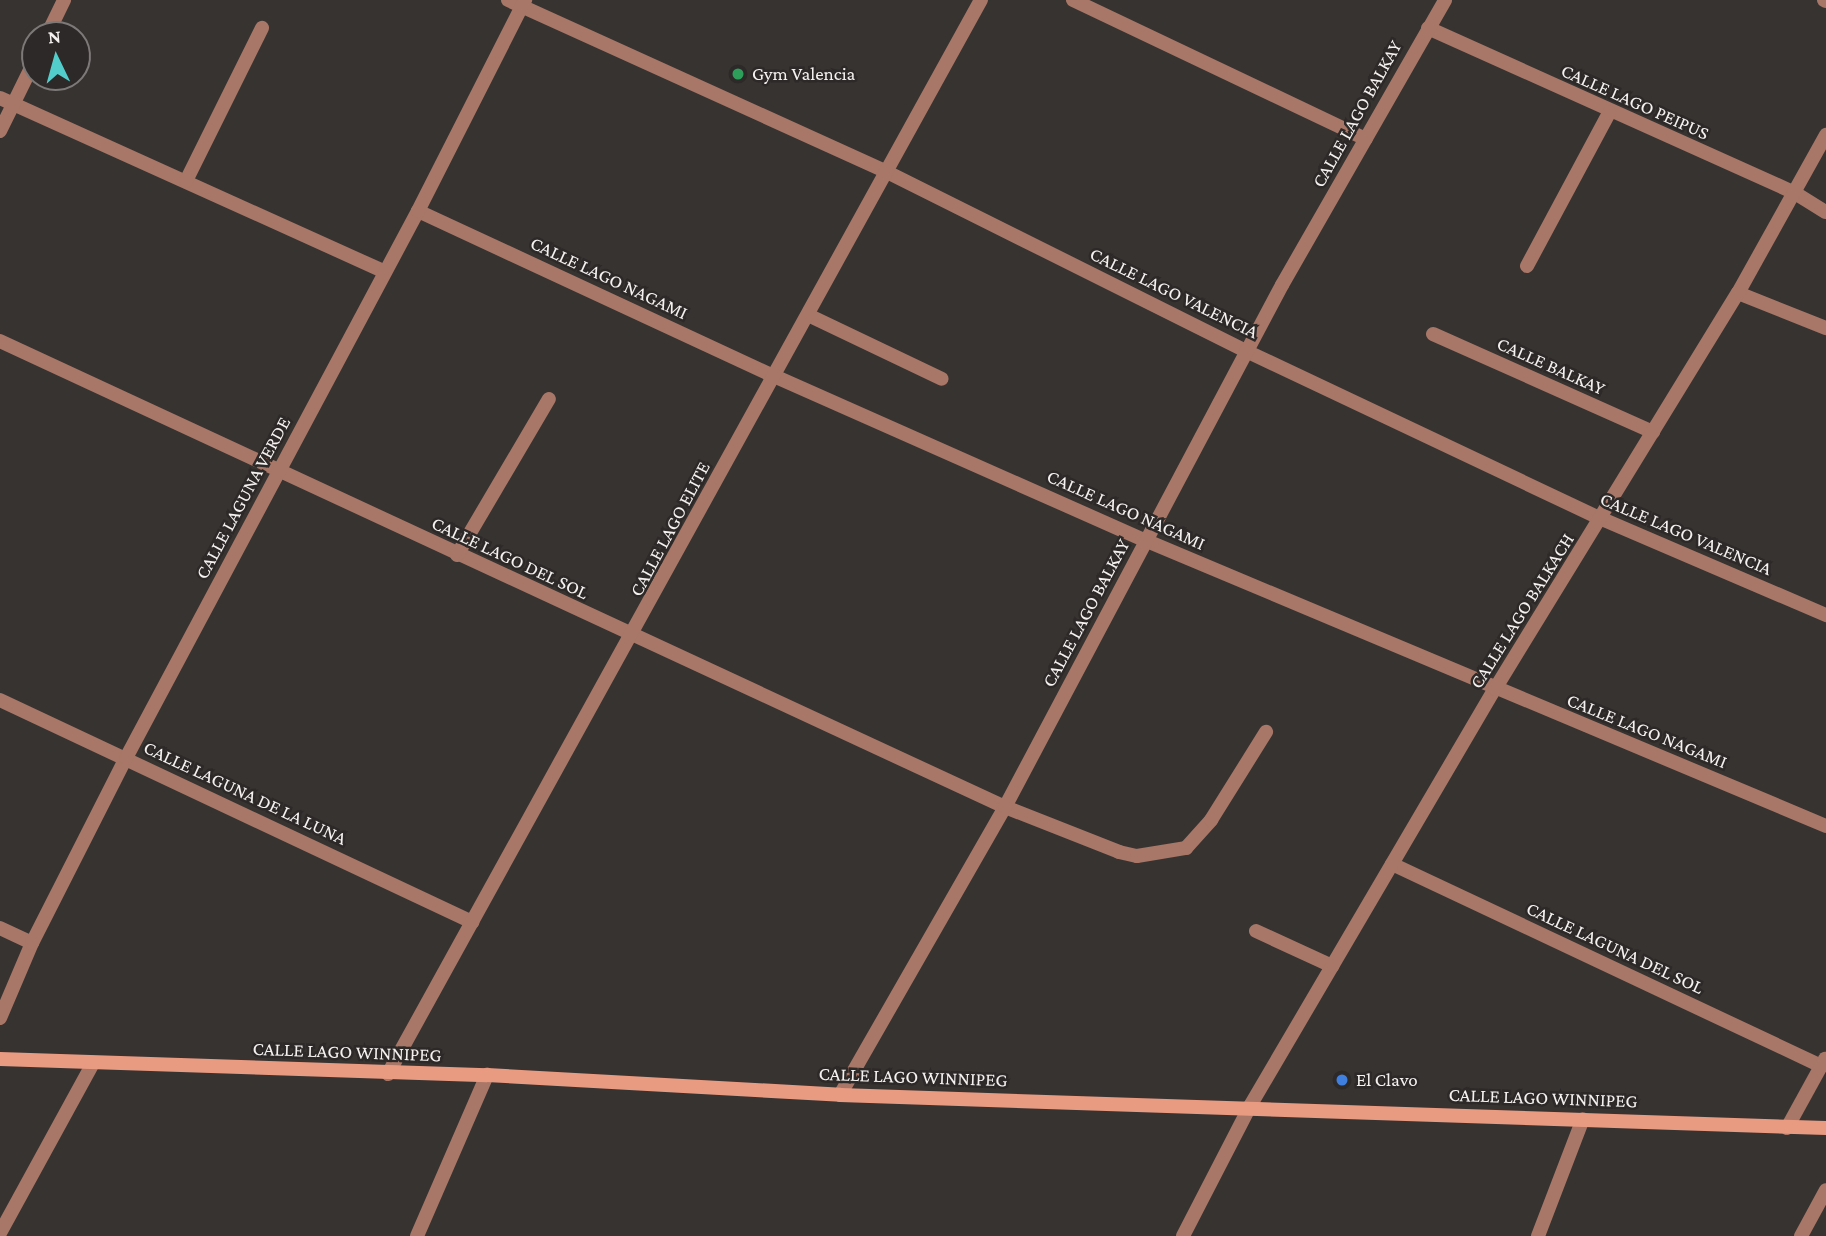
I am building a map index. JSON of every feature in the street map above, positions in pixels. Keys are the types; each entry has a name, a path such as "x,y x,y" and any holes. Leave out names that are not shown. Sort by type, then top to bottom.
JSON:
{"main road":[{"name":"CALLE LAGO WINNIPEG","path":"0,1059 388,1074 487,1075 840,1095 1250,1106 1826,1128"}],"street":[{"path":"54,21 64,0"},
{"name":"CALLE LAGO ELITE","path":"388,1074 633,637 981,0"},
{"path":"1073,0 1366,139"},
{"name":"CALLE LAGO BALKAY","path":"840,1095 1005,807 1246,351 1445,0"},
{"name":"CALLE LAGO VALENCIA","path":"518,2 887,172 1246,351 1602,519 1826,615"},
{"name":"CALLE LAGUNA VERDE","path":"0,1018 32,943 126,758 418,211 518,2"},
{"path":"186,181 262,28"},
{"name":"CALLE LAGO PEIPUS","path":"1428,28 1609,113 1795,193 1826,212"},
{"path":"0,131 21,89"},
{"path":"0,98 384,271"},
{"path":"1527,266 1609,113"},
{"name":"CALLE LAGO BALKACH","path":"1183,1236 1250,1106 1495,689 1602,519 1738,293 1826,135"},
{"name":"CALLE LAGO NAGAMI","path":"418,211 774,376 1147,541 1826,826"},
{"path":"1738,293 1826,328"},
{"path":"808,315 942,379"},
{"name":"CALLE BALKAY","path":"1433,334 1653,432"},
{"name":"CALLE LAGO DEL SOL","path":"0,341 633,637 1005,807 1128,854 1186,848 1212,820 1266,732"},
{"path":"457,555 549,399"},
{"name":"CALLE LAGUNA DE LA LUNA","path":"0,700 472,922"},
{"name":"CALLE LAGUNA DEL SOL","path":"1392,864 1824,1062"},
{"path":"0,928 32,943"},
{"path":"1256,932 1332,966"},
{"path":"1787,1128 1824,1062"},
{"path":"0,1233 93,1063"},
{"path":"417,1236 487,1075"},
{"path":"1538,1236 1583,1119"},
{"path":"1801,1236 1826,1190"}],"place":[{"name":"Gym Valencia","path":"738,74"},
{"name":"El Clavo","path":"1342,1080"}]}
